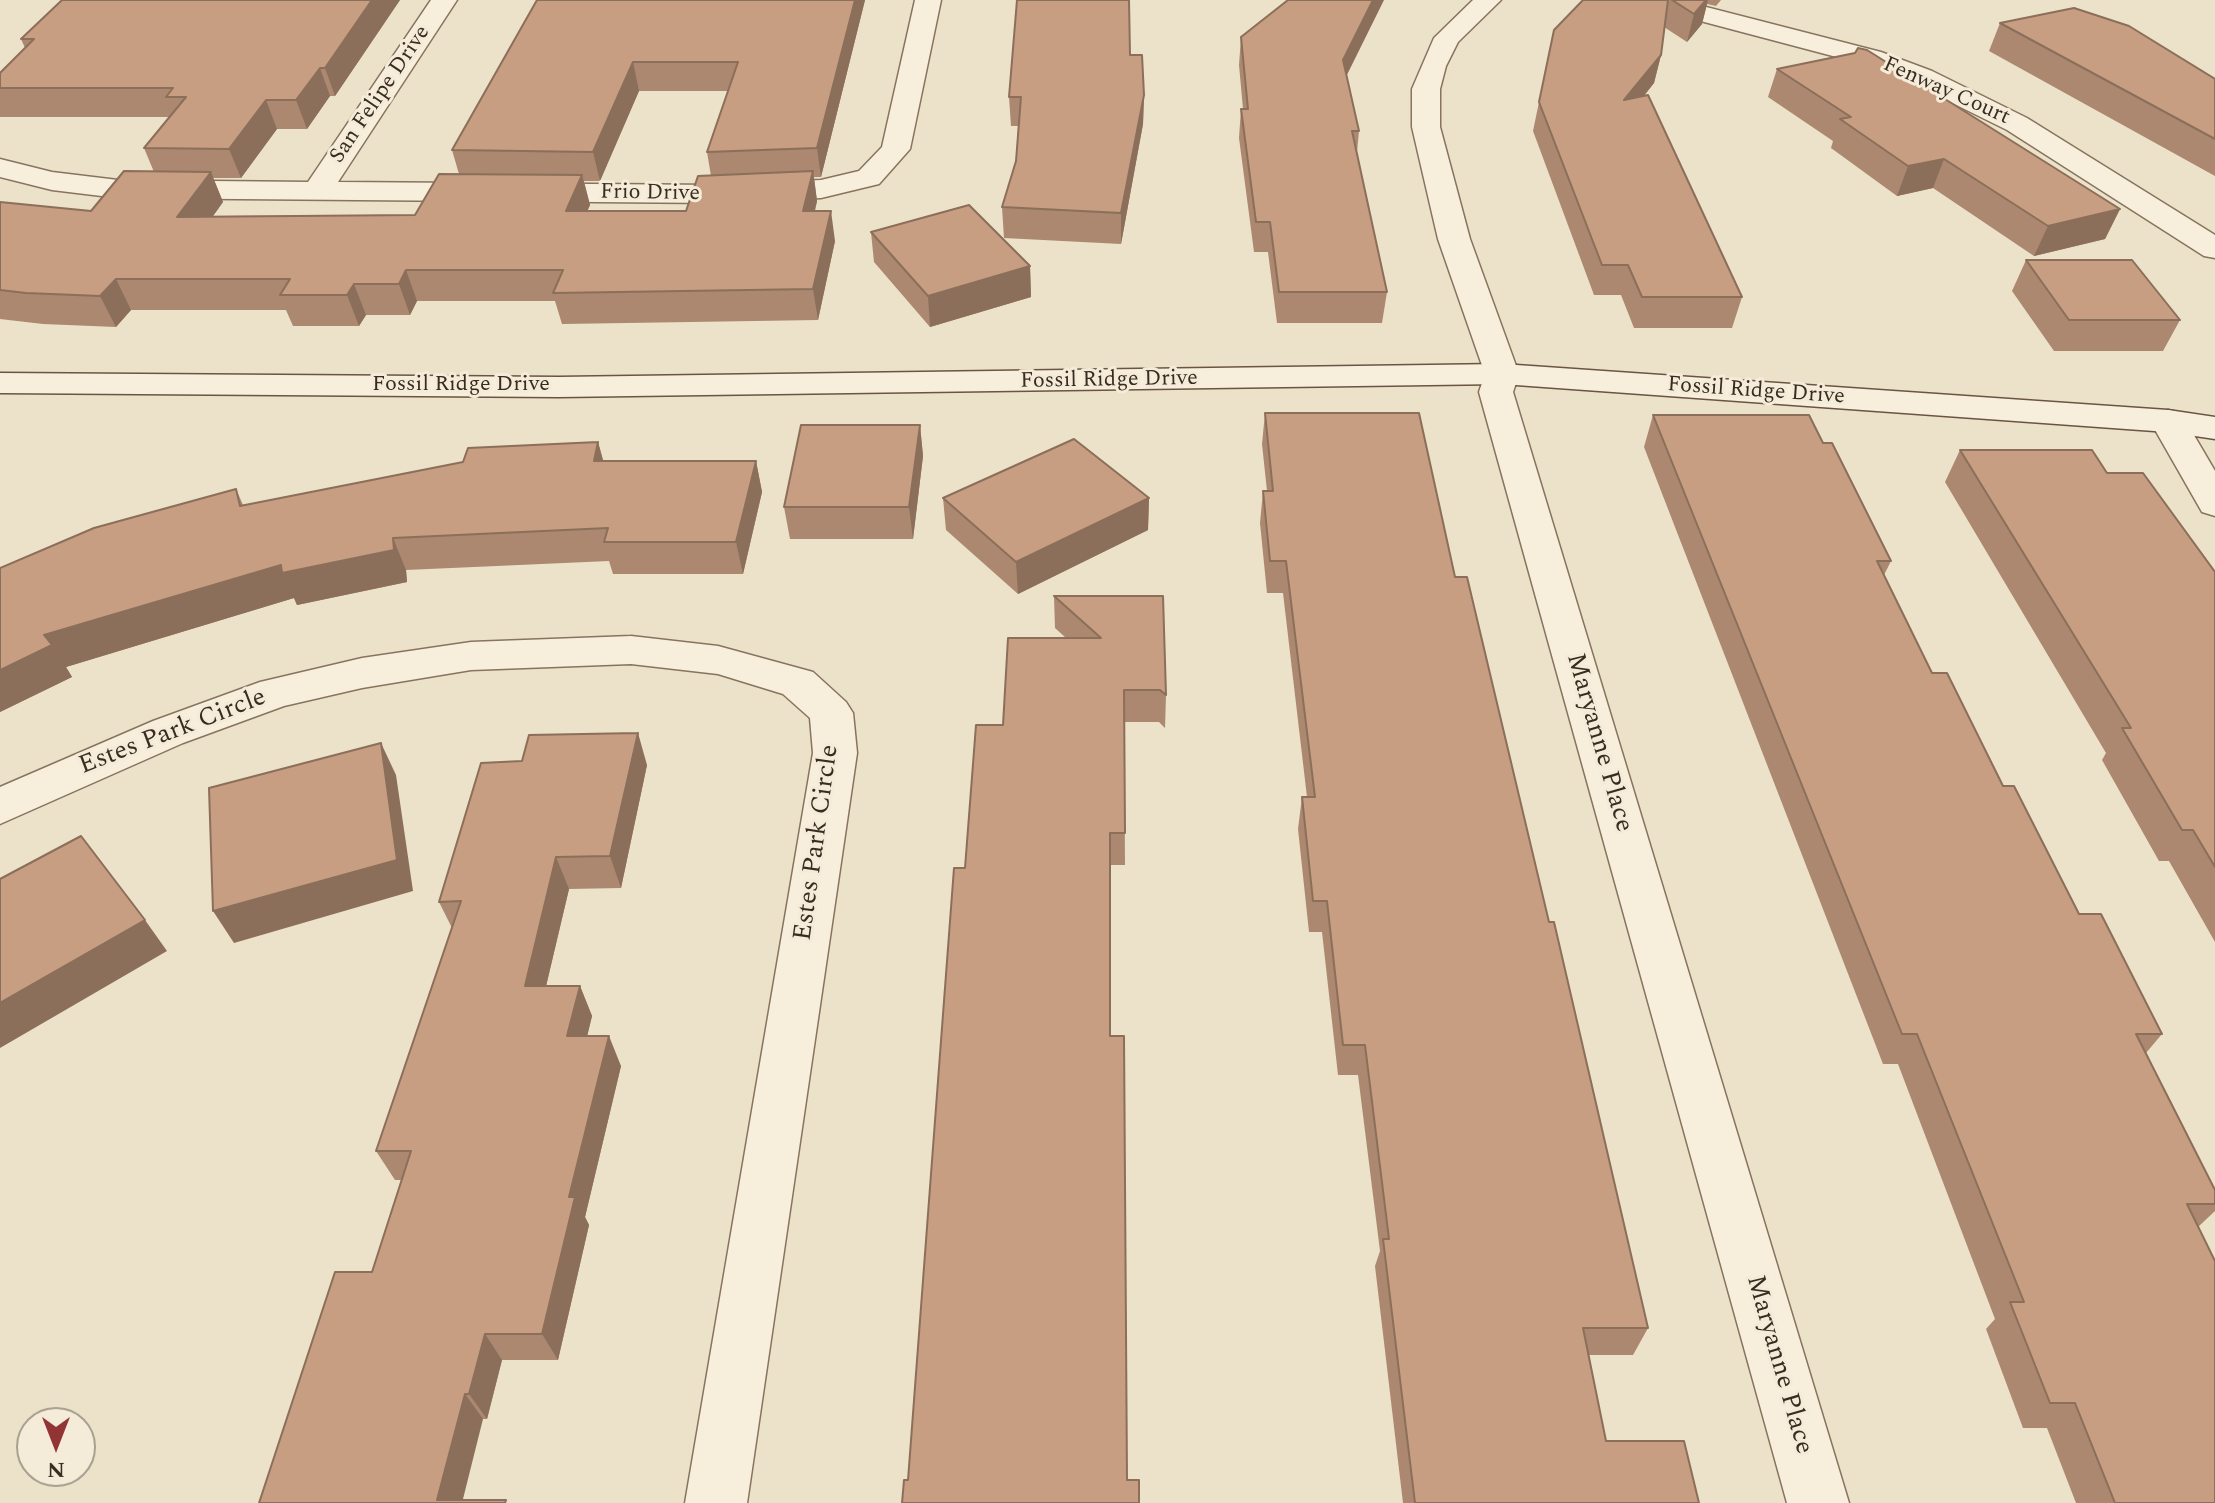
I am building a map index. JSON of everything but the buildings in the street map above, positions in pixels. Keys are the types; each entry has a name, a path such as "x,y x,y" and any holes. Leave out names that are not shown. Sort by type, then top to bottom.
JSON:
{"street":[{"name":"San Felipe Drive","path":"317,191 444,0"},
{"name":"Frio Drive","path":"0,168 52,181 118,189 717,194 821,189 869,178 896,149 928,0"},
{"name":"Maryanne Place","path":"1488,0 1447,38 1433,66 1426,89 1426,127 1454,239 1502,374 1496,392 1818,1503"},
{"name":"Fenway Court","path":"1649,0 1872,58 1922,77 2017,124 2215,249"},
{"name":"Fossil Ridge Drive","path":"0,383 559,387 1502,374 2168,421 2215,428"},
{"path":"2168,421 2215,504"},
{"name":"Estes Park Circle","path":"0,807 50,782 168,732 275,693 362,673 471,656 631,650 718,660 798,683 831,713 835,753 716,1503"}]}
